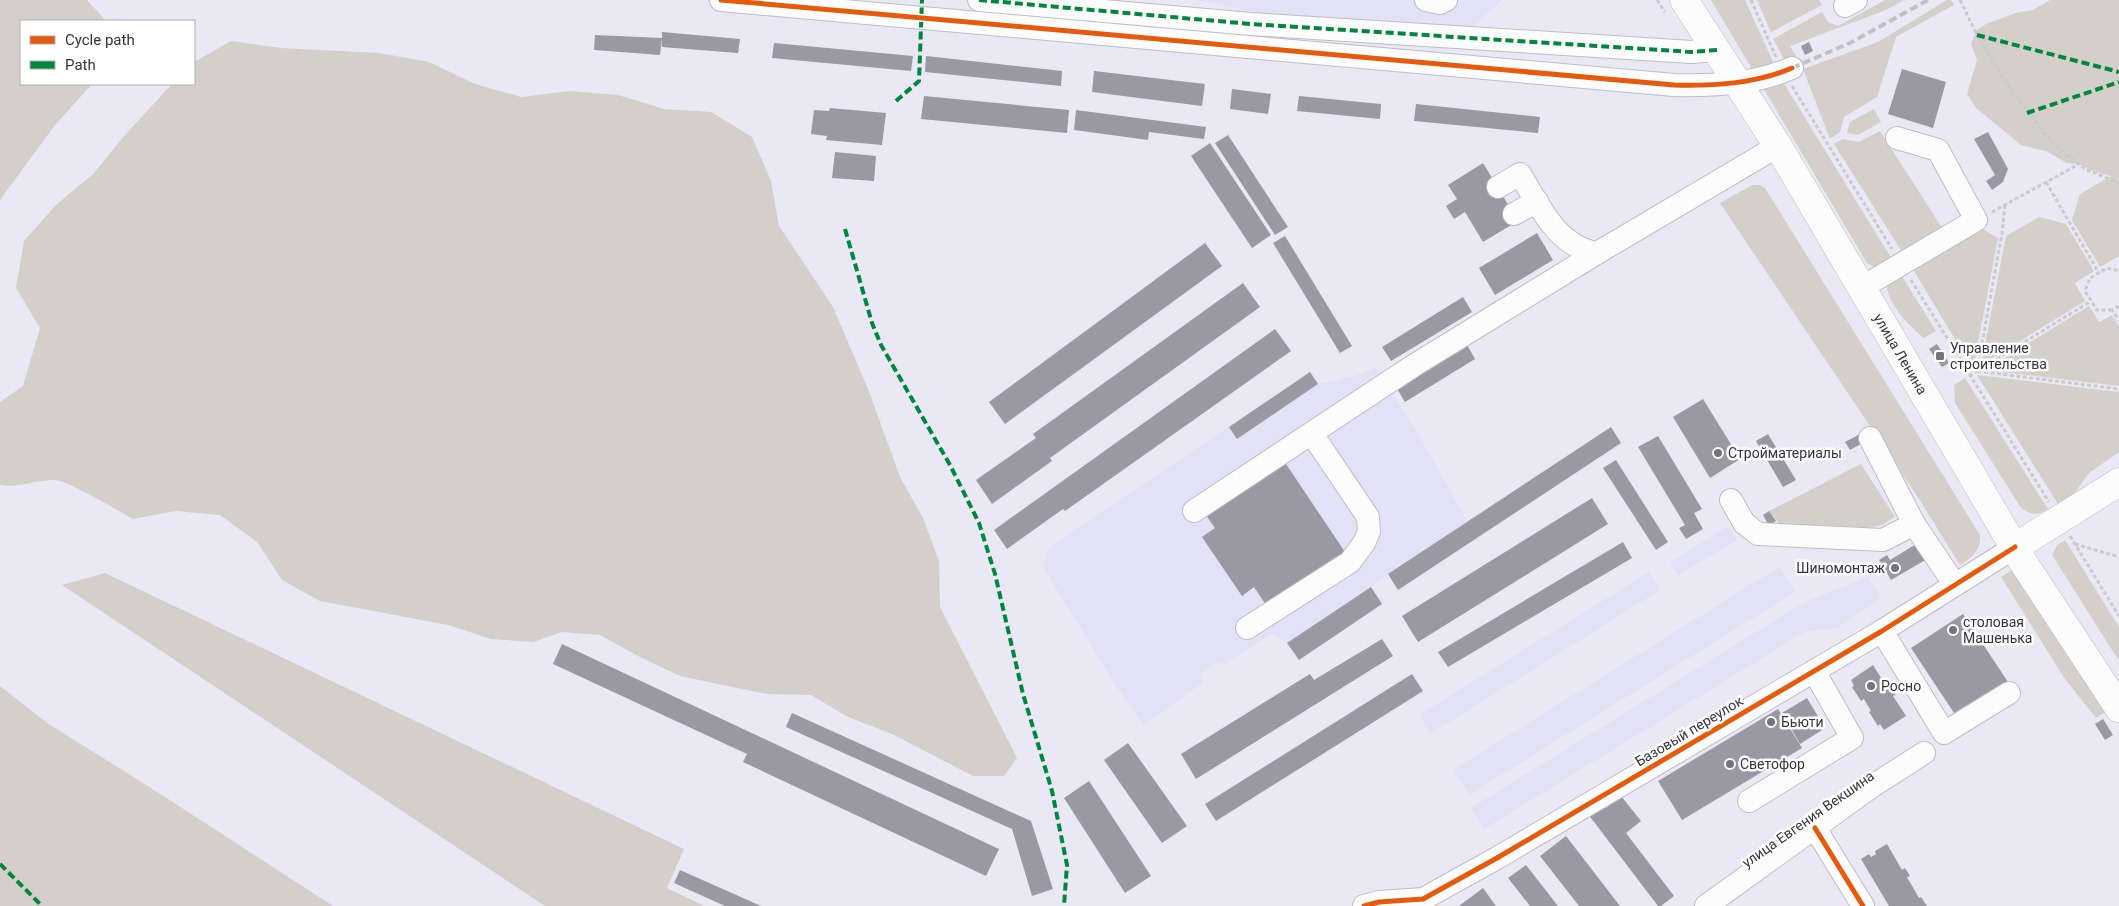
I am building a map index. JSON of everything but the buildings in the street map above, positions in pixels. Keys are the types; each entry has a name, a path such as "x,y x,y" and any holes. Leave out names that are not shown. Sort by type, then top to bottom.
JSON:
{"main road":[{"name":"улица Ленина","path":"1684,0 1778,146 2014,548 2119,708"},
{"path":"2014,548 2119,482"}],"street":[{"path":"721,0 1648,84 1697,86 1739,83 1792,68"},
{"path":"979,0 1251,24 1682,51 1717,50"},
{"path":"1426,0 1440,3 1446,0"},
{"path":"1861,288 1976,220 1938,150 1897,138"},
{"path":"1194,511 1412,366 1597,253 1778,146"},
{"path":"1533,194 1506,201 1520,174 1533,194 1548,219 1567,241 1584,251 1597,253"},
{"path":"1247,628 1350,562 1364,543 1369,532 1368,517 1312,434"},
{"path":"1870,438 1914,524 1955,585"},
{"path":"1731,500 1744,524 1758,534 1883,540 1914,524"},
{"name":"Базовый переулок","path":"1364,906 1379,902 1425,902 1882,631 2014,548"},
{"path":"1882,631 1944,733 2009,693"},
{"path":"1749,801 1852,738 1814,671"},
{"name":"улица Евгения Векшина","path":"1706,906 1924,753"},
{"path":"1815,828 1864,906"}],"path":[{"path":"1960,0 1976,35 2027,113 2052,144 2085,169 2119,183"},
{"path":"1976,220 2079,164"},
{"path":"2046,182 2099,273"},
{"path":"1977,371 2002,233 2004,205"},
{"path":"2119,271 2107,268 2090,278 2085,291 2097,310 2112,310 2119,306"},
{"path":"1969,376 2091,301"},
{"path":"2112,310 2119,321"},
{"path":"1977,371 2119,389"},
{"path":"2068,532 2119,616"},
{"path":"2074,544 2119,557"}],"shaded area":[{"path":"0,0 87,0 105,20 20,20 20,85 91,85 55,125 0,200"},
{"path":"1198,0 1502,0 1473,26 1261,14"},
{"path":"1711,0 1745,0 1780,77 1893,261 1878,269 1867,263"},
{"path":"1757,0 1819,0 1822,5 1771,32"},
{"path":"1885,0 1904,0 1886,10 1790,46 1797,58 1785,61 1773,39 1822,12 1828,22 1838,26"},
{"path":"1947,0 1951,0 1954,5 1896,37 1877,97 1844,117 1840,132 1830,139 1803,69 1878,42"},
{"path":"2050,0 2119,0 2119,179 2116,178 2119,180 2119,256 2100,267 2072,220 2080,194 2111,176 2093,171 2079,164 2067,163 2046,151 2021,145 1976,108 1967,94 1977,60 1971,44 1977,30 1986,24 2016,13 2033,10"},
{"path":"231,41 280,48 379,53 429,62 475,84 521,97 570,91 618,95 664,109 711,112 752,137 771,181 779,226 833,307 868,389 900,477 923,518 939,561 940,607 1017,758 1004,776 973,776 892,734 848,717 811,695 767,694 680,676 600,635 561,632 534,642 491,639 448,625 320,601 282,580 257,542 220,515 176,511 133,519 61,481 47,480 7,486 0,485 0,402 23,386 40,328 16,288 24,241 56,205 93,174 125,135 171,85 195,85 195,61"},
{"path":"1874,109 1881,122 1858,135 1847,133 1850,122"},
{"path":"1880,131 1944,231 1904,255 1834,144 1843,139 1859,142"},
{"path":"1752,185 1760,185 1765,188 1980,535 1978,549 1960,565 1919,499 1720,203"},
{"path":"2039,217 2066,224 2094,271 2075,283 2085,301 1981,365 2006,236"},
{"path":"1979,227 1998,238 1973,369 1911,266"},
{"path":"1900,273 1936,331 1924,338 1899,313 1889,297 1888,282"},
{"path":"2089,306 2099,322 2112,315 2119,327 2119,386 1985,370"},
{"path":"1376,368 1417,432 1467,521 1287,643 1271,634 1224,664 1219,661 1200,674 1204,682 1143,725 1116,686 1043,567 1049,548 1310,372 1319,384 1355,376"},
{"path":"1977,375 2119,392 2119,452 2089,473 2073,495 2058,504"},
{"path":"1965,378 2048,509 2034,514 2021,508 1955,403 1954,385"},
{"path":"1861,464 1895,517 1882,525 1867,528 1782,527 1769,511"},
{"path":"1728,526 1737,540 1678,575 1670,563"},
{"path":"2065,540 2119,627 2119,661 2052,555 2057,545"},
{"path":"1779,567 1795,592 1469,795 1453,770"},
{"path":"2012,570 2106,712 2096,718 2065,679 2001,577"},
{"path":"1649,572 1660,590 1430,734 1419,715"},
{"path":"105,573 684,849 667,888 704,906 545,906 62,585"},
{"path":"1868,577 1881,598 1837,628 1806,631 1484,829 1471,808 1803,603"},
{"path":"0,686 47,723 333,906 0,906"}],"railway":[{"path":"1792,68 1850,43 1928,0"}],"marked path":[{"path":"896,101 919,81 922,0"},
{"path":"979,0 1251,24 1691,52 1717,50"},
{"path":"1977,35 2119,72"},
{"path":"2027,113 2119,82"},
{"path":"845,229 872,323 881,345 950,465 979,523 995,574 1023,694 1052,791 1067,865 1064,906"},
{"path":"0,864 42,906"}],"cycle path":[{"path":"721,0 1674,85 1704,85 1749,81 1792,68"},
{"path":"1364,906 1379,902 1423,899 1497,858 1882,631 2015,547"},
{"path":"1815,828 1863,906"}],"place":[{"name":"Управление строительства","path":"1940,356"},
{"name":"Стройматериалы","path":"1718,453"},
{"name":"Шиномонтаж","path":"1895,568"},
{"name":"cтоловая Машенька","path":"1953,630"},
{"name":"Росно","path":"1871,686"},
{"name":"Бьюти","path":"1771,722"},
{"name":"Светофор","path":"1730,764"}]}
